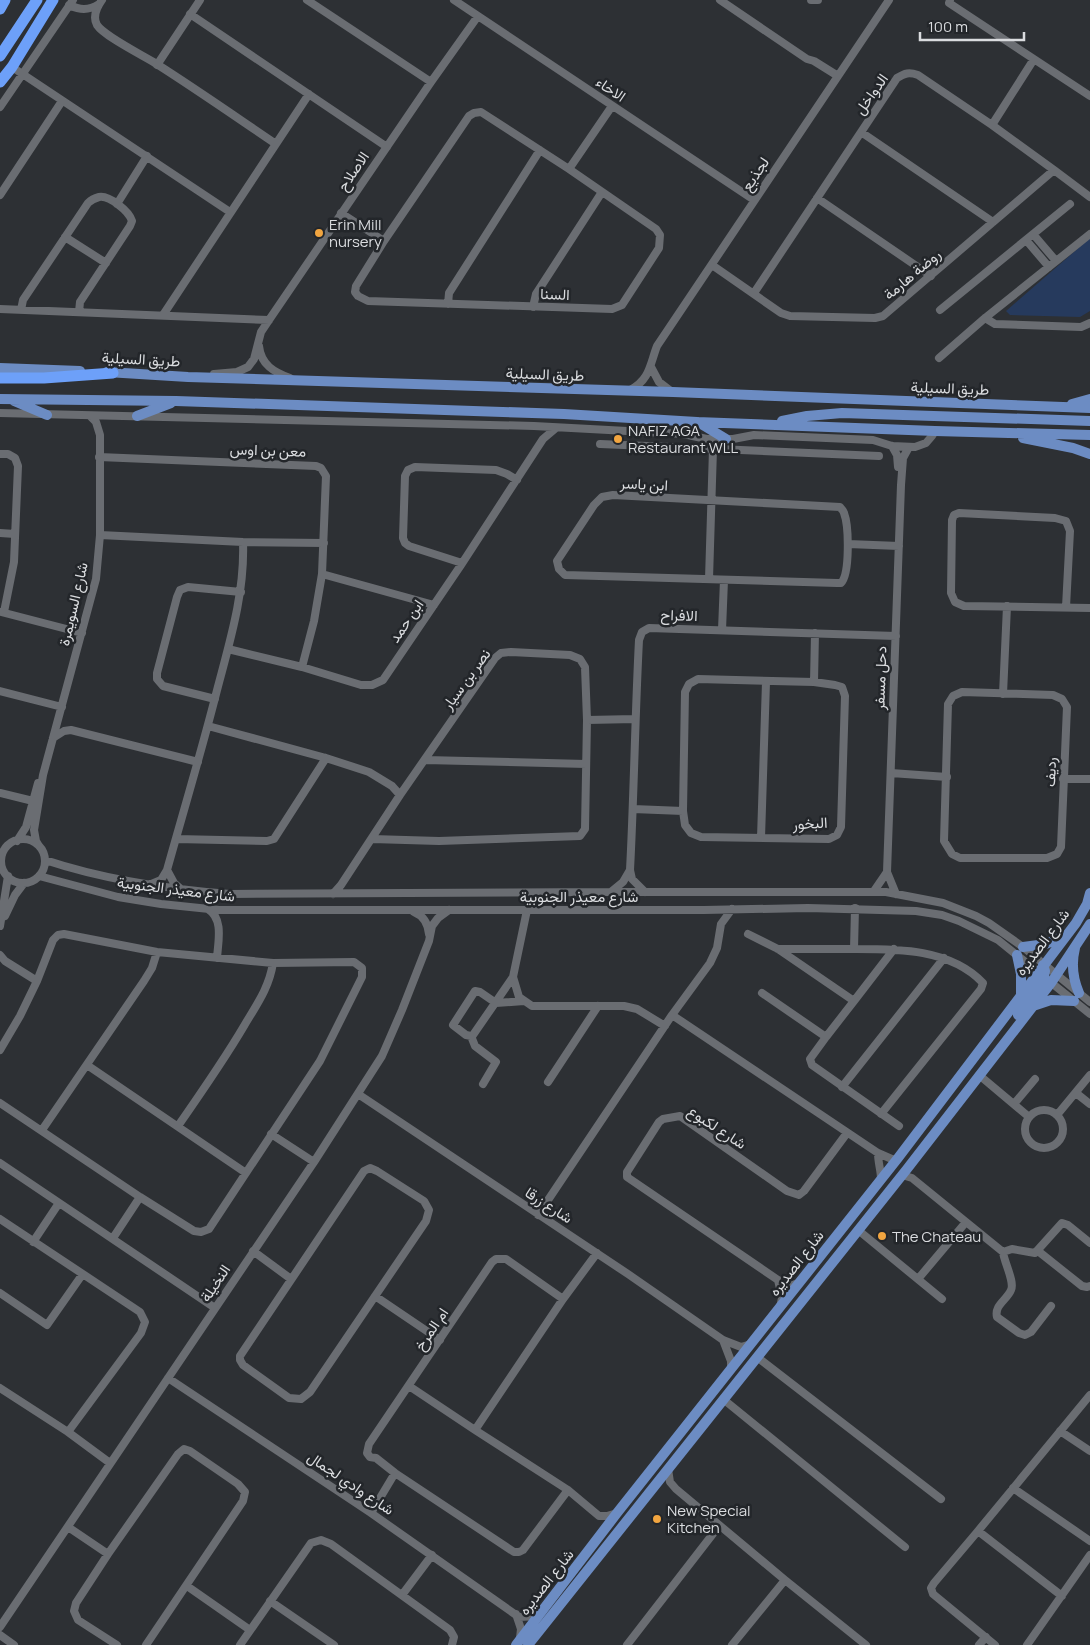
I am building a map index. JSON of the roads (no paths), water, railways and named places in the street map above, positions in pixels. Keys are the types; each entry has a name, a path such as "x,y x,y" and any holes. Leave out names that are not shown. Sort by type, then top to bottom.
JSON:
{"highway":[{"path":"0,9 5,0"},
{"path":"0,56 37,0"},
{"path":"0,82 17,71 53,0"},
{"path":"0,378 44,378 113,373"}],"main road":[{"name":"طريق السيلية","path":"0,368 188,377 672,392 1090,408"},
{"path":"4,399 176,401 564,414 698,422 1090,435"},
{"path":"4,399 47,415"},
{"path":"1063,407 1090,399"},
{"path":"136,416 176,401"},
{"path":"771,424 807,416 842,413 1090,421"},
{"path":"698,422 726,439"},
{"path":"990,432 1073,448 1090,454"},
{"name":"شارع الصديره","path":"521,1643 655,1486 858,1230 907,1174 979,1075 1032,1007 1047,974 1087,904 1090,893"},
{"path":"1008,1038 1012,1023 1072,939 1076,923"},
{"name":"شارع الصديره","path":"521,1643 538,1616 617,1513 881,1180 1021,995 1047,974 1077,944 1090,924"},
{"path":"1021,995 1020,951 1046,944 1069,933"},
{"path":"1032,1007 1051,1000 1076,997 1073,967 1077,944"}],"street":[{"path":"157,65 200,0"},
{"path":"307,0 431,82"},
{"name":"الاخاء","path":"454,0 754,200"},
{"path":"720,0 807,58 816,62 836,78"},
{"path":"811,0 818,0"},
{"name":"لجذيع","path":"628,391 642,382 651,367 657,346 889,0"},
{"path":"948,1 1090,96"},
{"path":"0,107 17,71 71,3 76,9 84,10 92,8 100,2"},
{"path":"100,2 95,16 99,27 276,144"},
{"path":"190,14 387,146"},
{"name":"الاصلاح","path":"188,377 237,372 248,367 254,359 261,332 478,16"},
{"path":"992,125 1034,59"},
{"path":"17,71 230,212"},
{"name":"الدواخل","path":"754,293 897,78 910,72 918,75 992,125 1090,198"},
{"path":"163,315 309,94"},
{"path":"0,195 62,101"},
{"path":"569,169 612,106"},
{"name":"السنا","path":"481,112 488,115 569,169 656,229 660,235 659,248 622,305 617,308 368,301 358,296 355,292 356,286 384,241 469,116 474,113 481,112"},
{"path":"861,132 993,222"},
{"path":"448,304 449,293 540,150"},
{"path":"117,204 147,156"},
{"name":"روضة هارمة","path":"712,265 781,313 790,316 875,318 883,316 1054,170"},
{"path":"533,307 536,294 602,192"},
{"path":"21,310 22,300 88,203 102,196 117,204 128,213 132,220 130,226 80,302 79,312"},
{"path":"818,198 930,276"},
{"path":"940,310 1070,204"},
{"path":"341,213 384,241"},
{"path":"1033,234 1056,261"},
{"path":"939,358 985,318 1090,234"},
{"path":"65,237 106,263"},
{"path":"1026,240 1048,267"},
{"path":"0,309 269,320"},
{"path":"985,318 995,324 1081,327 1090,323"},
{"path":"258,344 262,360 271,370 300,381"},
{"path":"651,367 659,382 672,392"},
{"path":"0,413 534,426 683,434 703,439 736,439 749,435 873,440 892,446 910,447 919,447 926,443 935,430"},
{"path":"90,416 96,422 100,435"},
{"name":"شارع السويمرة","path":"39,846 34,830 43,775 96,579 100,535 100,435 103,425 110,416"},
{"path":"534,426 539,436 540,444"},
{"name":"ابن حمد","path":"228,649 302,667 361,685 372,685 382,680 540,444 547,434 556,428"},
{"path":"639,432 644,439 645,446"},
{"path":"645,446 652,433"},
{"path":"779,437 784,444 785,452"},
{"path":"785,452 792,437"},
{"path":"600,444 879,456"},
{"name":"دحل مسفر","path":"892,446 898,458 898,480 901,486"},
{"name":"دحل مسفر","path":"896,894 890,884 887,872 890,773 901,486 903,458 910,447"},
{"path":"708,579 712,449"},
{"path":"0,454 8,454 15,458 18,466 14,562 2,612 82,632"},
{"name":"معن بن اوس","path":"99,456 316,466 321,468 326,476 322,574 314,621 302,667"},
{"path":"462,563 409,546 405,543 403,538 405,476 408,470 415,467 496,470 517,480"},
{"name":"ابن ياسر","path":"613,495 840,507 845,514 848,544 845,577 840,582 565,575 559,569 557,561 594,505 602,496 613,495"},
{"path":"1066,608 1070,531 1066,521 1056,518 956,513 952,520 952,598 955,602 964,606 1007,606 1066,608 1090,608"},
{"path":"0,533 15,534"},
{"path":"100,535 324,544"},
{"path":"148,886 158,882 167,870 198,762 241,592 244,571 244,542"},
{"path":"848,544 899,546"},
{"path":"322,574 434,605"},
{"path":"722,630 724,580"},
{"path":"214,699 163,686 157,679 176,596 180,590 188,587 241,592"},
{"path":"1003,694 1007,606"},
{"name":"الافراح","path":"630,870 634,809 635,719 639,640 642,632 649,628 896,636"},
{"path":"814,682 815,633"},
{"name":"نصر بن سيار","path":"332,894 339,888 400,795 501,653 570,655 580,659 585,667 587,720 586,829 580,836 439,841 372,838"},
{"name":"البخور","path":"698,679 766,682 814,682 842,687 845,696 841,827 837,835 829,839 701,837 691,833 685,825 683,811 685,692 689,684 698,679"},
{"path":"761,838 766,682"},
{"path":"0,691 62,708"},
{"name":"رديف","path":"962,692 1053,695 1062,699 1067,707 1061,847 1057,854 1047,858 960,858 952,854 944,841 947,777 948,704 953,696 962,692"},
{"path":"587,720 635,719"},
{"path":"208,726 326,758 369,772 392,786 400,795"},
{"path":"54,738 64,730 71,730 198,762"},
{"path":"176,839 267,841 274,838 326,758"},
{"path":"425,760 586,764"},
{"path":"890,773 947,777"},
{"name":"شارع السويمرة","path":"17,841 26,827 36,788 43,775"},
{"path":"1064,779 1090,779"},
{"path":"0,793 33,801"},
{"path":"634,809 683,811"},
{"path":"17,841 30,841 39,846 45,860 43,870 39,876 32,881 24,883 14,881 8,876 1,863 4,845 17,841"},
{"name":"شارع معيذر الجنوبية","path":"45,860 88,874 148,886 230,894 874,891 896,894 943,903 968,912 989,923 1076,997 1090,1014"},
{"path":"167,870 174,883 182,890"},
{"path":"610,892 623,882 630,870"},
{"path":"630,870 632,879 645,892"},
{"path":"874,891 887,872"},
{"path":"0,926 8,876"},
{"name":"شارع معيذر الجنوبية","path":"39,876 118,897 161,904 232,911 856,908 916,911 942,915 977,928 1020,951"},
{"path":"346,877 348,886 358,894"},
{"path":"0,926 15,895 24,883"},
{"path":"854,949 856,908"},
{"path":"208,909 216,915 218,928 217,958"},
{"path":"538,1216 672,1014 714,955 721,924 732,909"},
{"name":"النخيلة","path":"0,1627 314,1162 382,1056 429,941 432,926 434,922 449,910"},
{"path":"471,1036 513,977 527,910"},
{"path":"704,910 715,916 721,924"},
{"path":"218,928 224,916 232,911"},
{"path":"408,911 420,914 426,922 429,931 429,941"},
{"path":"0,1050 20,1016 53,940 58,935 64,934 157,952 273,963 354,962 362,968 362,977 320,1061 208,1229 202,1232 194,1231 140,1197 0,1103"},
{"path":"748,934 778,949 854,1001"},
{"path":"778,949 894,949 944,958 954,962 981,980 983,986 881,1114"},
{"path":"894,949 826,1037 812,1056 810,1062 842,1087 900,1126"},
{"path":"42,1130 144,981 152,968 157,952"},
{"path":"0,955 11,965 36,981"},
{"path":"842,1087 944,958"},
{"path":"0,963 11,965"},
{"path":"178,1126 233,1045 266,989 273,963"},
{"path":"513,977 520,997 532,1006 624,1006 637,1009 665,1026"},
{"path":"471,1036 466,1035 453,1025 475,991 480,992 496,1003 524,1001"},
{"path":"762,992 826,1037"},
{"name":"شارع معيذر الجنوبية","path":"1076,997 1090,1002"},
{"path":"548,1082 598,1006"},
{"path":"672,1014 878,1153 894,1160 898,1158"},
{"path":"471,1036 475,1046 496,1062 483,1084"},
{"path":"87,1065 246,1173"},
{"path":"979,1075 1029,1117"},
{"path":"1057,1115 1090,1075"},
{"path":"1014,1104 1034,1079"},
{"path":"1076,1093 1090,1104"},
{"name":"شارع زرقا","path":"358,1094 538,1216 597,1253 723,1340 741,1347 751,1344"},
{"path":"1045,1110 1052,1112 1057,1115 1063,1124 1062,1135 1056,1143 1047,1148 1037,1146 1027,1137 1025,1127 1029,1117 1035,1112 1045,1110"},
{"name":"شارع لكبوع","path":"800,1282 788,1286 778,1280 627,1177 629,1167 659,1122 664,1119 680,1116 787,1191 799,1195 804,1192 847,1133"},
{"path":"272,1134 314,1162"},
{"path":"878,1153 881,1180"},
{"path":"0,1163 215,1308"},
{"path":"370,1168 424,1201 429,1210 426,1221 375,1296 306,1397 295,1400 290,1398 247,1368 240,1360 242,1351 364,1171 370,1168"},
{"path":"907,1174 1003,1252 1006,1268 1012,1283 1011,1290 996,1310 997,1317 1019,1333 1025,1335 1031,1332 1051,1306"},
{"path":"112,1238 140,1197"},
{"path":"34,1242 59,1203"},
{"path":"0,1219 140,1312 145,1322 141,1333 68,1432"},
{"path":"918,1279 966,1222"},
{"path":"1003,1252 1012,1249 1032,1253 1038,1251 1062,1223 1068,1225 1090,1243"},
{"path":"858,1230 942,1299"},
{"path":"253,1251 291,1279"},
{"path":"1038,1251 1082,1286 1087,1288 1090,1286"},
{"path":"474,1430 563,1299 597,1253"},
{"name":"ام المرخ","path":"563,1299 506,1259 496,1259 492,1262 369,1444 367,1453 370,1457 376,1458 395,1473 514,1552 523,1550 568,1490"},
{"path":"0,1293 47,1325 82,1275"},
{"path":"778,1280 782,1298 780,1307"},
{"path":"375,1296 440,1340"},
{"path":"723,1340 731,1361 731,1371"},
{"path":"757,1357 941,1499"},
{"name":"شارع وادي لجمال","path":"168,1378 371,1513 519,1617 538,1616"},
{"path":"409,1386 568,1490 598,1516 617,1513"},
{"path":"1,1390 68,1432 110,1463"},
{"path":"996,1645 933,1594 932,1588 934,1583 1090,1395"},
{"path":"723,1399 904,1547"},
{"path":"1060,1431 1090,1451"},
{"path":"116,1645 78,1620 74,1611 76,1602 178,1454 184,1449 238,1484 245,1492 243,1501 146,1645"},
{"path":"668,1469 670,1482 676,1489 866,1645"},
{"path":"371,1513 395,1473"},
{"path":"655,1486 668,1486 676,1489"},
{"path":"1013,1488 1090,1541"},
{"path":"596,1513 600,1536"},
{"path":"68,1526 108,1554"},
{"path":"627,1645 719,1526"},
{"path":"978,1531 1062,1596"},
{"path":"240,1645 311,1543 321,1540 331,1544 450,1630 454,1637 452,1645"},
{"path":"402,1595 432,1555"},
{"path":"1028,1645 1090,1555"},
{"path":"732,1645 785,1580"},
{"path":"187,1586 250,1630"},
{"path":"270,1601 334,1645"},
{"path":"516,1614 521,1629 521,1643"},
{"path":"0,1635 14,1645"},
{"path":"851,1645 858,1637"},
{"path":"979,1645 986,1637"}],"place":[{"name":"Erin Mill nursery","path":"319,233"},
{"name":"NAFIZ AGA Restaurant WLL","path":"618,439"},
{"name":"The Chateau","path":"882,1236"},
{"name":"New Special Kitchen","path":"657,1519"}]}
